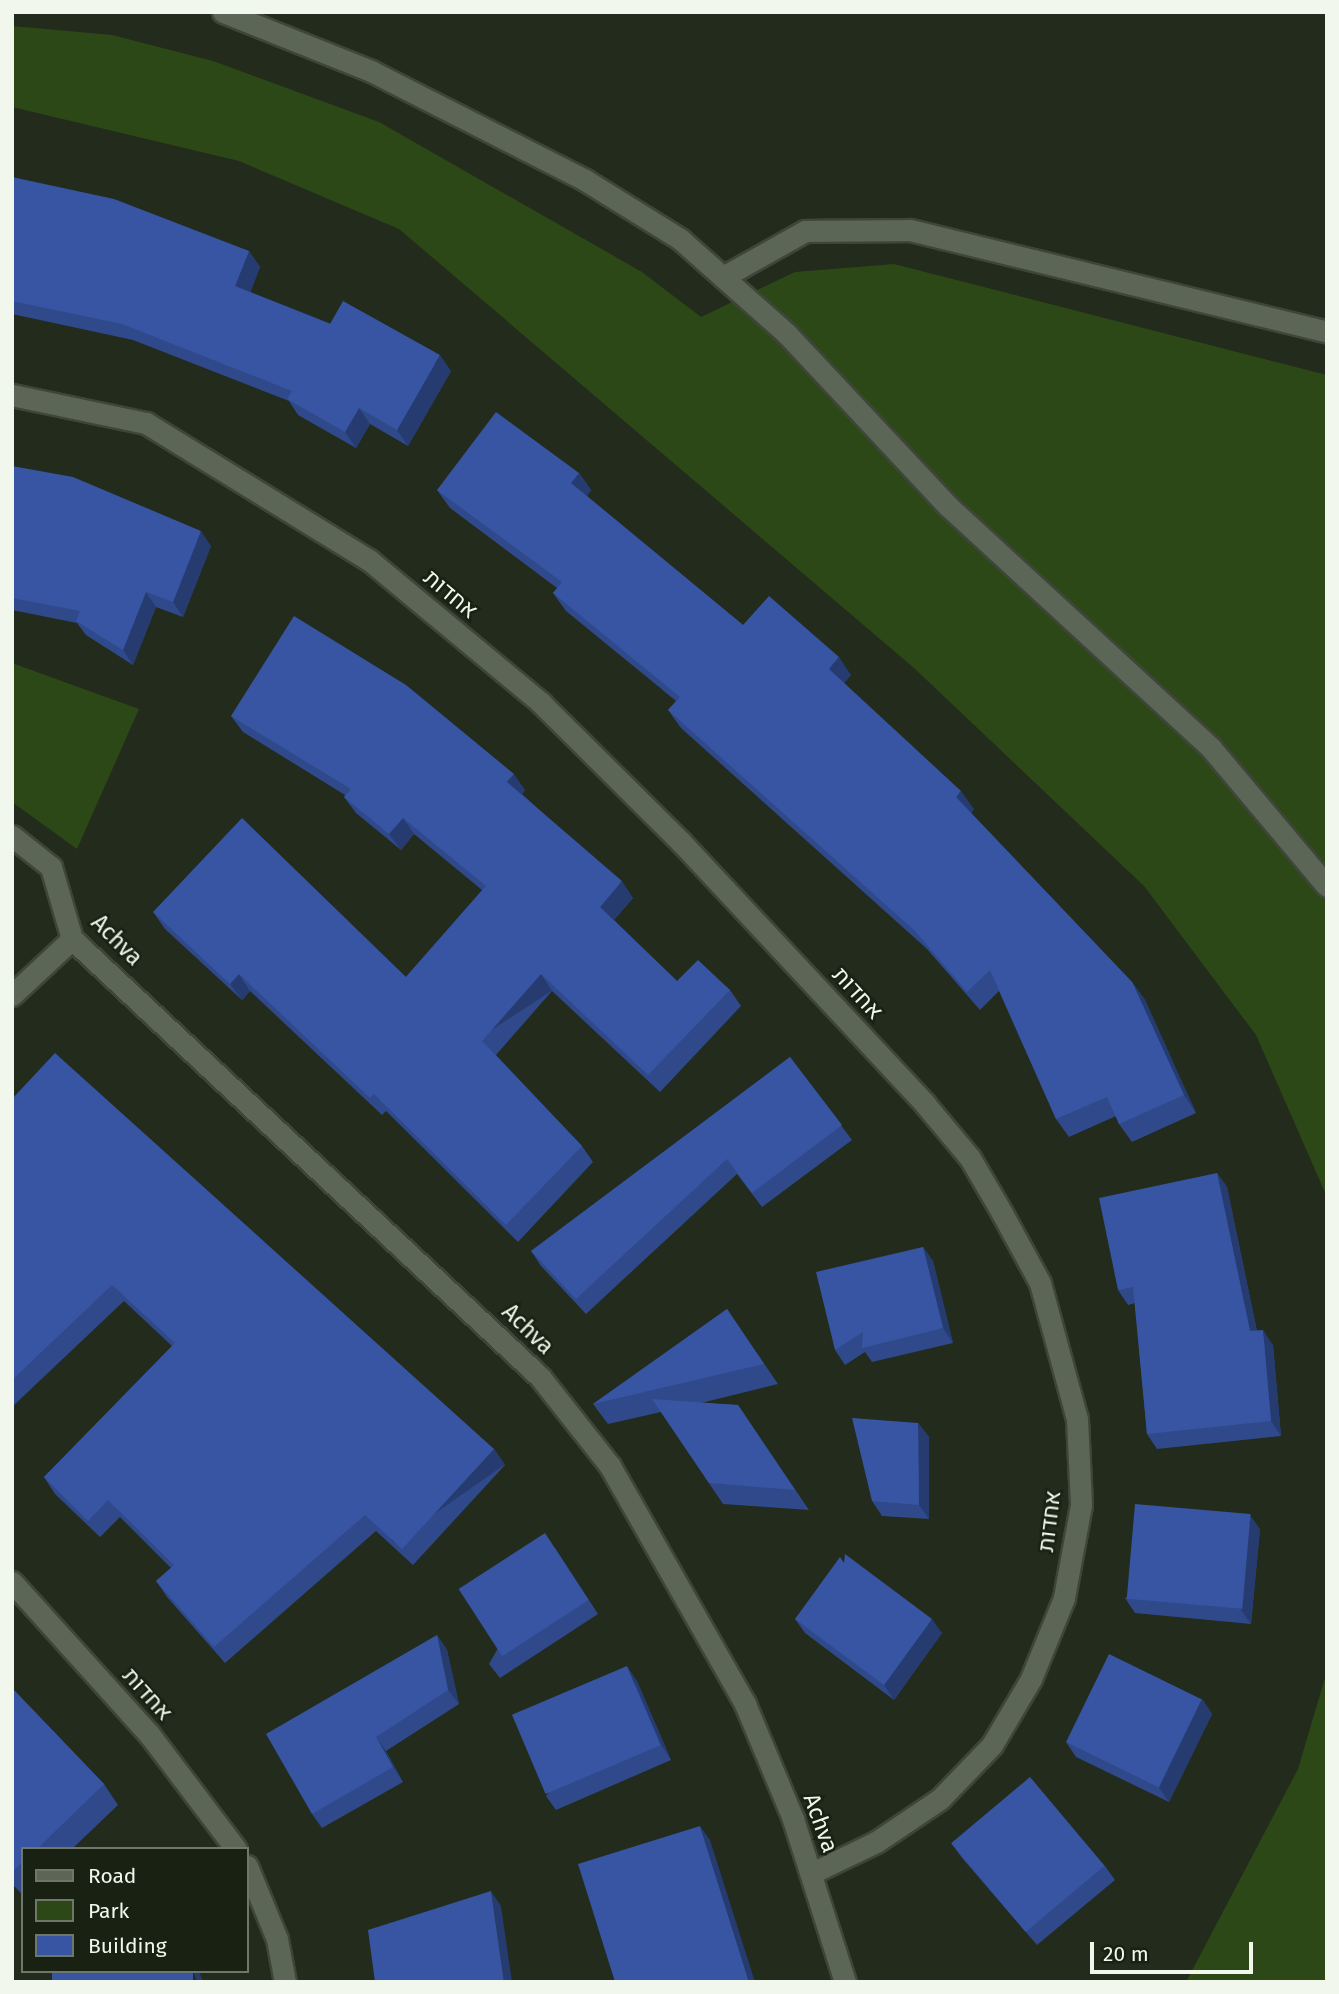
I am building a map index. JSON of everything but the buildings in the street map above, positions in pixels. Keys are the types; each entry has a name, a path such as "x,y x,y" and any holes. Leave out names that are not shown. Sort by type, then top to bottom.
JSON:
{"street":[{"path":"223,12 371,71 585,180 680,239 787,334 948,506 1212,748 1327,886"},
{"path":"723,278 805,231 910,230 1327,332"},
{"name":"אחדות","path":"12,395 146,424 239,475 369,560 541,702 681,842 925,1104 970,1158 1040,1283 1077,1419 1081,1505 1064,1598 1031,1679 992,1745 940,1799 876,1842 812,1873"},
{"name":"Achva","path":"12,836 51,867 72,939 540,1377 570,1414 681,1581 745,1704 812,1873 845,1982"},
{"path":"12,995 72,939"},
{"name":"אחדות","path":"12,1582 209,1805 235,1847"},
{"path":"248,1868 277,1939 285,1982"}],"green space":[{"path":"12,26 112,35 213,61 379,122 642,272 701,317 795,272 894,264 1327,375 1327,1197 1256,1035 1144,886 914,668 399,229 239,161 12,107"},
{"path":"12,663 139,709 77,849 12,802"},
{"path":"1327,1671 1327,1982 1186,1982 1298,1769"}]}
